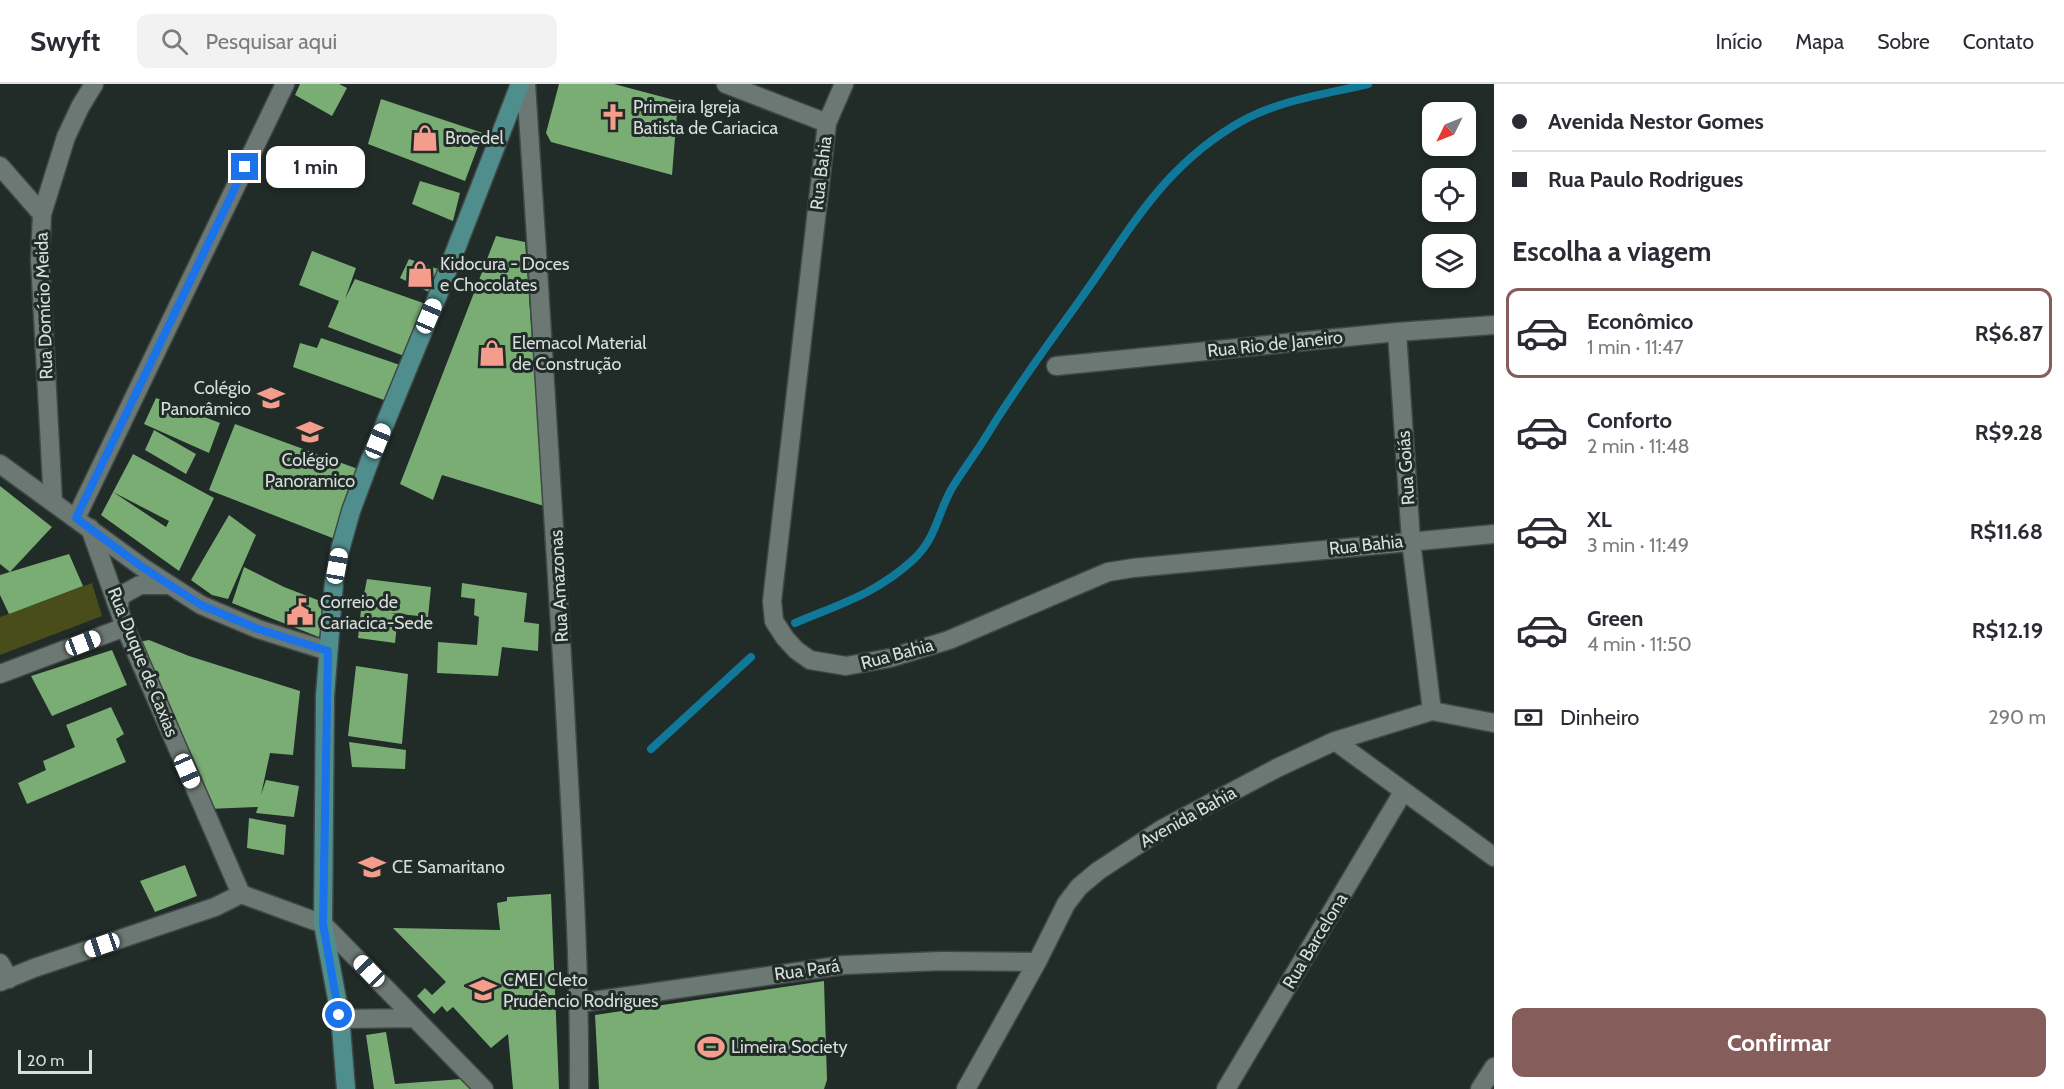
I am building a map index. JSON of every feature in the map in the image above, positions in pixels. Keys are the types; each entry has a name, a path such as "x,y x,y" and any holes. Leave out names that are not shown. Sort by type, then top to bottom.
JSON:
{"main road":[{"path":"346,1089 340,1019 323,924 328,651 334,582 351,511 520,84"}],"street":[{"name":"Rua Domício Meida","path":"53,502 40,260 42,214 66,137 94,84"},
{"path":"83,523 285,84"},
{"name":"Rua Amazonas","path":"526,84 554,502 575,888 579,1089"},
{"path":"726,84 827,123"},
{"name":"Rua Bahia","path":"844,84 827,123 772,601 774,621 785,638 810,660 846,666 890,658 949,640 1108,572 1494,534"},
{"path":"0,166 42,214"},
{"name":"Rua Rio de Janeiro","path":"1056,366 1397,332 1494,325"},
{"name":"Rua Goiás","path":"1397,332 1412,541 1432,711"},
{"path":"0,464 142,567 210,609 258,629 328,651"},
{"name":"Rua Duque de Caxias","path":"83,523 125,627 241,894"},
{"path":"118,608 120,596 140,585 170,585"},
{"path":"0,674 125,627"},
{"path":"1432,711 1494,723"},
{"name":"Avenida Bahia","path":"966,1089 1037,962 1066,904 1079,887 1098,871 1162,829 1277,768 1335,741 1432,711"},
{"path":"1335,741 1494,857"},
{"name":"Rua Barcelona","path":"1226,1089 1403,792"},
{"path":"3,975 34,969 215,907 241,894 323,924 484,1089"},
{"name":"Rua Pará","path":"579,1003 844,965 942,961 1037,962"},
{"path":"340,1019 415,1018"},
{"path":"1480,1089 1494,1067"}],"green space":[{"path":"92,583 102,616 0,655 0,617"}],"building":[{"path":"300,84 339,84 347,88 332,116 295,95"},
{"name":"Primeira Igreja Batista de Cariacica","path":"559,84 614,84 678,101 672,175 551,142 546,133"},
{"name":"Broedel","path":"381,99 483,133 465,181 368,144"},
{"path":"420,181 460,193 453,221 412,204"},
{"name":"Elemacol Material de Construção","path":"496,236 525,242 544,506 442,475 433,500 400,484"},
{"path":"312,251 356,268 345,299 355,279 426,304 404,356 328,327 339,301 299,285"},
{"name":"Kidocura - Doces e Chocolates","path":"409,259 438,269 431,293 400,278"},
{"path":"321,338 400,365 384,400 293,367 300,343 317,348"},
{"path":"156,398 220,423 209,453 144,424"},
{"path":"235,424 358,469 335,539 209,490"},
{"path":"154,430 196,454 186,474 145,450"},
{"path":"133,454 214,498 179,571 101,515 113,492","holes":["113,492 169,521 166,527"]},
{"path":"0,486 52,527 10,572 0,564"},
{"path":"229,515 256,535 228,599 212,595 191,580"},
{"path":"69,554 83,586 9,614 0,595 0,575"},
{"path":"244,567 284,587 328,604 319,637 232,603"},
{"path":"367,579 431,587 428,617 390,613 398,615 395,643 358,638"},
{"path":"462,583 527,593 524,622 539,624 538,651 502,647 498,676 437,673 438,642 477,645 479,617 474,615 475,599 461,597"},
{"path":"149,640 189,656 300,691 293,755 270,753 261,795 266,780 299,786 294,817 256,813 258,807 208,809 133,643"},
{"path":"112,650 127,685 52,716 31,676"},
{"path":"356,666 408,674 402,744 348,736"},
{"path":"111,707 124,734 116,739 126,762 27,804 18,783 46,770 43,761 75,747 66,725"},
{"path":"349,742 406,750 405,769 352,767"},
{"path":"249,818 286,825 284,855 247,848"},
{"path":"185,865 197,896 155,912 140,881"},
{"name":"CMEI Cleto Prudêncio Rodrigues","path":"551,894 559,1089 513,1089 508,1034 491,1048 453,1007 447,1012 442,1006 434,1014 417,996 425,988 432,995 446,982 393,928 500,930 497,903 507,901 507,897"},
{"name":"Limeira Society","path":"824,981 827,1080 824,1089 599,1089 595,1015"},
{"path":"386,1032 395,1084 462,1079 471,1089 374,1089 366,1035"}],"waterway":[{"path":"795,623 872,590 900,571 922,551 952,488 1021,382 1134,222 1170,178 1191,157 1215,138 1257,114 1304,98 1368,84"},
{"path":"651,749 751,657"}],"place":[{"name":"Primeira Igreja Batista de Cariacica","path":"613,117"},
{"name":"Broedel","path":"425,138"},
{"name":"Kidocura - Doces e Chocolates","path":"420,274"},
{"name":"Elemacol Material de Construção","path":"492,353"},
{"name":"Colégio Panorâmico","path":"271,398"},
{"name":"Colégio Panoramico","path":"310,432"},
{"name":"Correio de Cariacica-Sede","path":"300,612"},
{"name":"CE Samaritano","path":"372,867"},
{"name":"CMEI Cleto Prudêncio Rodrigues","path":"483,990"},
{"name":"Limeira Society","path":"711,1047"}],"route":[{"path":"245,167 76,518 142,567 201,605 258,629 328,651 323,924 339,1015"}]}
